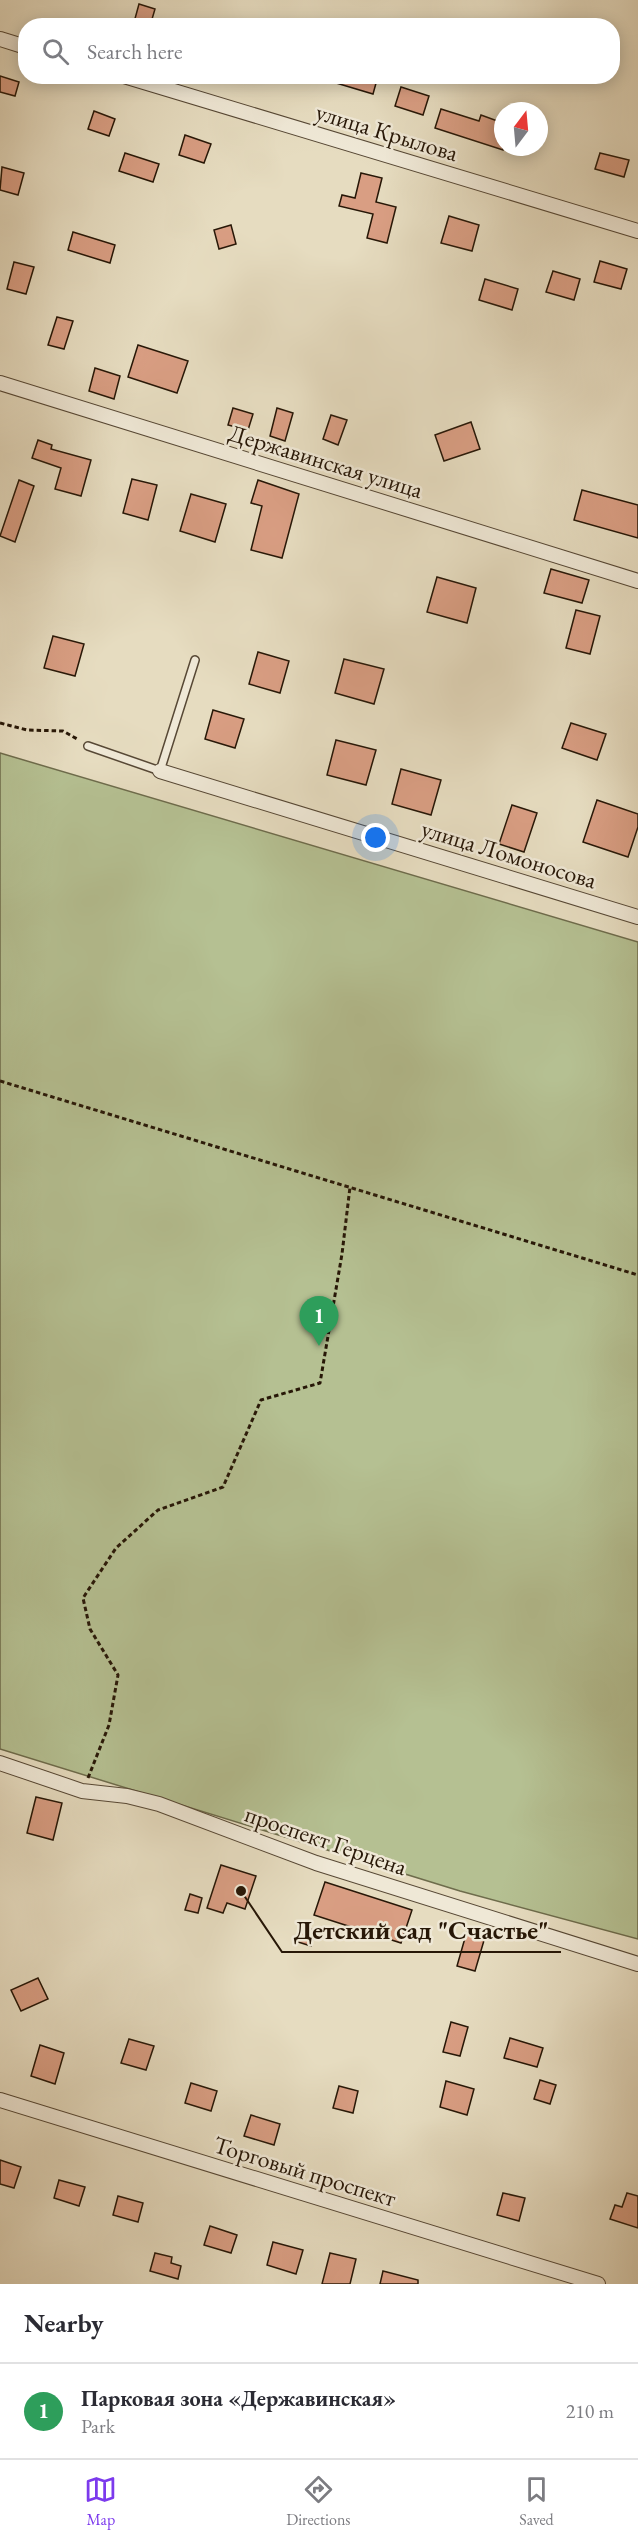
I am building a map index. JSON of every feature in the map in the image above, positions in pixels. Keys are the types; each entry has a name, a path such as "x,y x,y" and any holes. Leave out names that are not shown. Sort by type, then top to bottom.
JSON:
{"street":[{"path":"0,39 18,45"},
{"name":"улица Крылова","path":"151,84 638,231"},
{"name":"Державинская улица","path":"0,383 638,581"},
{"name":"улица Ломоносова","path":"160,771 638,917"},
{"name":"проспект Герцена","path":"0,1763 82,1791 127,1796 159,1804 316,1863 638,1964"},
{"name":"Торговый проспект","path":"0,2100 598,2284"}],"lane":[{"path":"88,746 160,771 195,660"}],"path":[{"path":"0,723 27,730 63,731 88,746"},
{"path":"0,1081 638,1275"},
{"path":"82,1791 110,1725 118,1675 90,1629 83,1598 116,1548 158,1510 223,1487 261,1400 320,1383 342,1254 350,1187"}],"green space":[{"path":"0,753 638,942 638,1939 460,1891 0,1749"}],"building":[{"path":"139,4 155,9 152,18 135,18"},
{"path":"0,76 18,82 15,96 0,92"},
{"path":"339,84 376,84 373,94"},
{"path":"401,87 429,96 423,115 395,106"},
{"path":"441,109 479,121 481,115 494,120 494,147 435,128"},
{"path":"94,111 115,119 109,136 88,129"},
{"path":"185,135 211,144 204,163 179,155"},
{"path":"125,153 159,164 153,182 119,171"},
{"path":"600,153 629,160 624,177 595,169"},
{"path":"2,167 24,173 18,195 0,190"},
{"path":"361,173 382,178 376,202 396,207 387,243 367,238 373,214 339,206 342,195 355,198"},
{"path":"449,216 479,225 472,251 441,243"},
{"path":"231,225 236,244 219,249 214,230"},
{"path":"73,232 115,245 110,263 68,250"},
{"path":"600,261 627,269 621,289 594,282"},
{"path":"14,262 34,267 26,294 7,289"},
{"path":"553,271 580,279 574,300 546,292"},
{"path":"485,279 518,289 512,310 479,300"},
{"path":"57,317 73,321 64,349 48,345"},
{"path":"138,345 188,361 177,393 128,377"},
{"path":"95,368 120,376 114,399 89,391"},
{"path":"233,408 253,414 248,430 228,425"},
{"path":"277,408 293,413 285,441 270,436"},
{"path":"331,415 347,420 338,445 323,439"},
{"path":"471,422 480,449 444,461 435,435"},
{"path":"38,440 52,445 51,449 91,460 81,496 55,489 61,468 32,458"},
{"path":"132,479 157,485 148,520 123,513"},
{"path":"19,480 34,486 15,542 0,536"},
{"path":"258,480 299,494 282,558 251,550 262,506 251,503"},
{"path":"582,490 638,505 638,538 574,520"},
{"path":"191,494 226,504 215,542 180,531"},
{"path":"551,569 589,580 582,603 544,593"},
{"path":"437,577 476,588 467,623 427,612"},
{"path":"576,610 600,616 590,654 566,648"},
{"path":"53,636 84,644 75,676 44,668"},
{"path":"258,652 289,661 280,693 249,684"},
{"path":"344,659 384,669 374,704 335,693"},
{"path":"213,710 244,719 235,748 205,739"},
{"path":"571,723 606,734 597,760 562,748"},
{"path":"336,740 376,750 366,785 327,775"},
{"path":"401,769 441,780 431,815 392,804"},
{"path":"597,800 638,814 638,827 628,857 583,842"},
{"path":"512,805 537,813 524,852 499,844"},
{"path":"36,1797 62,1803 53,1840 27,1833"},
{"path":"221,1865 256,1876 245,1909 227,1903 223,1913 207,1908"},
{"path":"325,1882 412,1910 401,1943 314,1915"},
{"path":"190,1894 202,1898 198,1913 185,1910"},
{"path":"302,1927 315,1930 311,1946 298,1942"},
{"path":"467,1931 485,1937 475,1971 457,1966"},
{"path":"38,1978 48,1999 21,2011 11,1990"},
{"path":"451,2022 468,2027 460,2056 443,2052"},
{"path":"510,2038 543,2048 537,2067 504,2058"},
{"path":"129,2039 154,2046 146,2070 121,2063"},
{"path":"40,2045 64,2053 55,2084 31,2076"},
{"path":"540,2080 556,2085 550,2104 534,2099"},
{"path":"446,2081 474,2089 467,2115 440,2107"},
{"path":"191,2083 217,2091 211,2111 185,2103"},
{"path":"339,2086 358,2091 353,2113 333,2108"},
{"path":"251,2115 280,2124 274,2145 244,2136"},
{"path":"0,2160 21,2167 14,2188 0,2184"},
{"path":"59,2180 85,2187 79,2206 54,2198"},
{"path":"503,2193 525,2198 519,2221 497,2215"},
{"path":"627,2193 638,2196 638,2228 610,2219 615,2205 622,2207"},
{"path":"118,2196 143,2203 138,2222 113,2215"},
{"path":"210,2226 237,2235 231,2253 204,2245"},
{"path":"273,2242 303,2250 296,2274 267,2265"},
{"path":"155,2253 172,2257 171,2263 181,2266 178,2279 150,2271"},
{"path":"330,2253 356,2259 350,2284 322,2284"},
{"path":"383,2271 418,2280 418,2284 380,2284"}],"place":[{"name":"Парковая зона «Державинская»","path":"319,1346"},
{"name":"Детский сад \"Счастье\"","path":"241,1891"}]}
